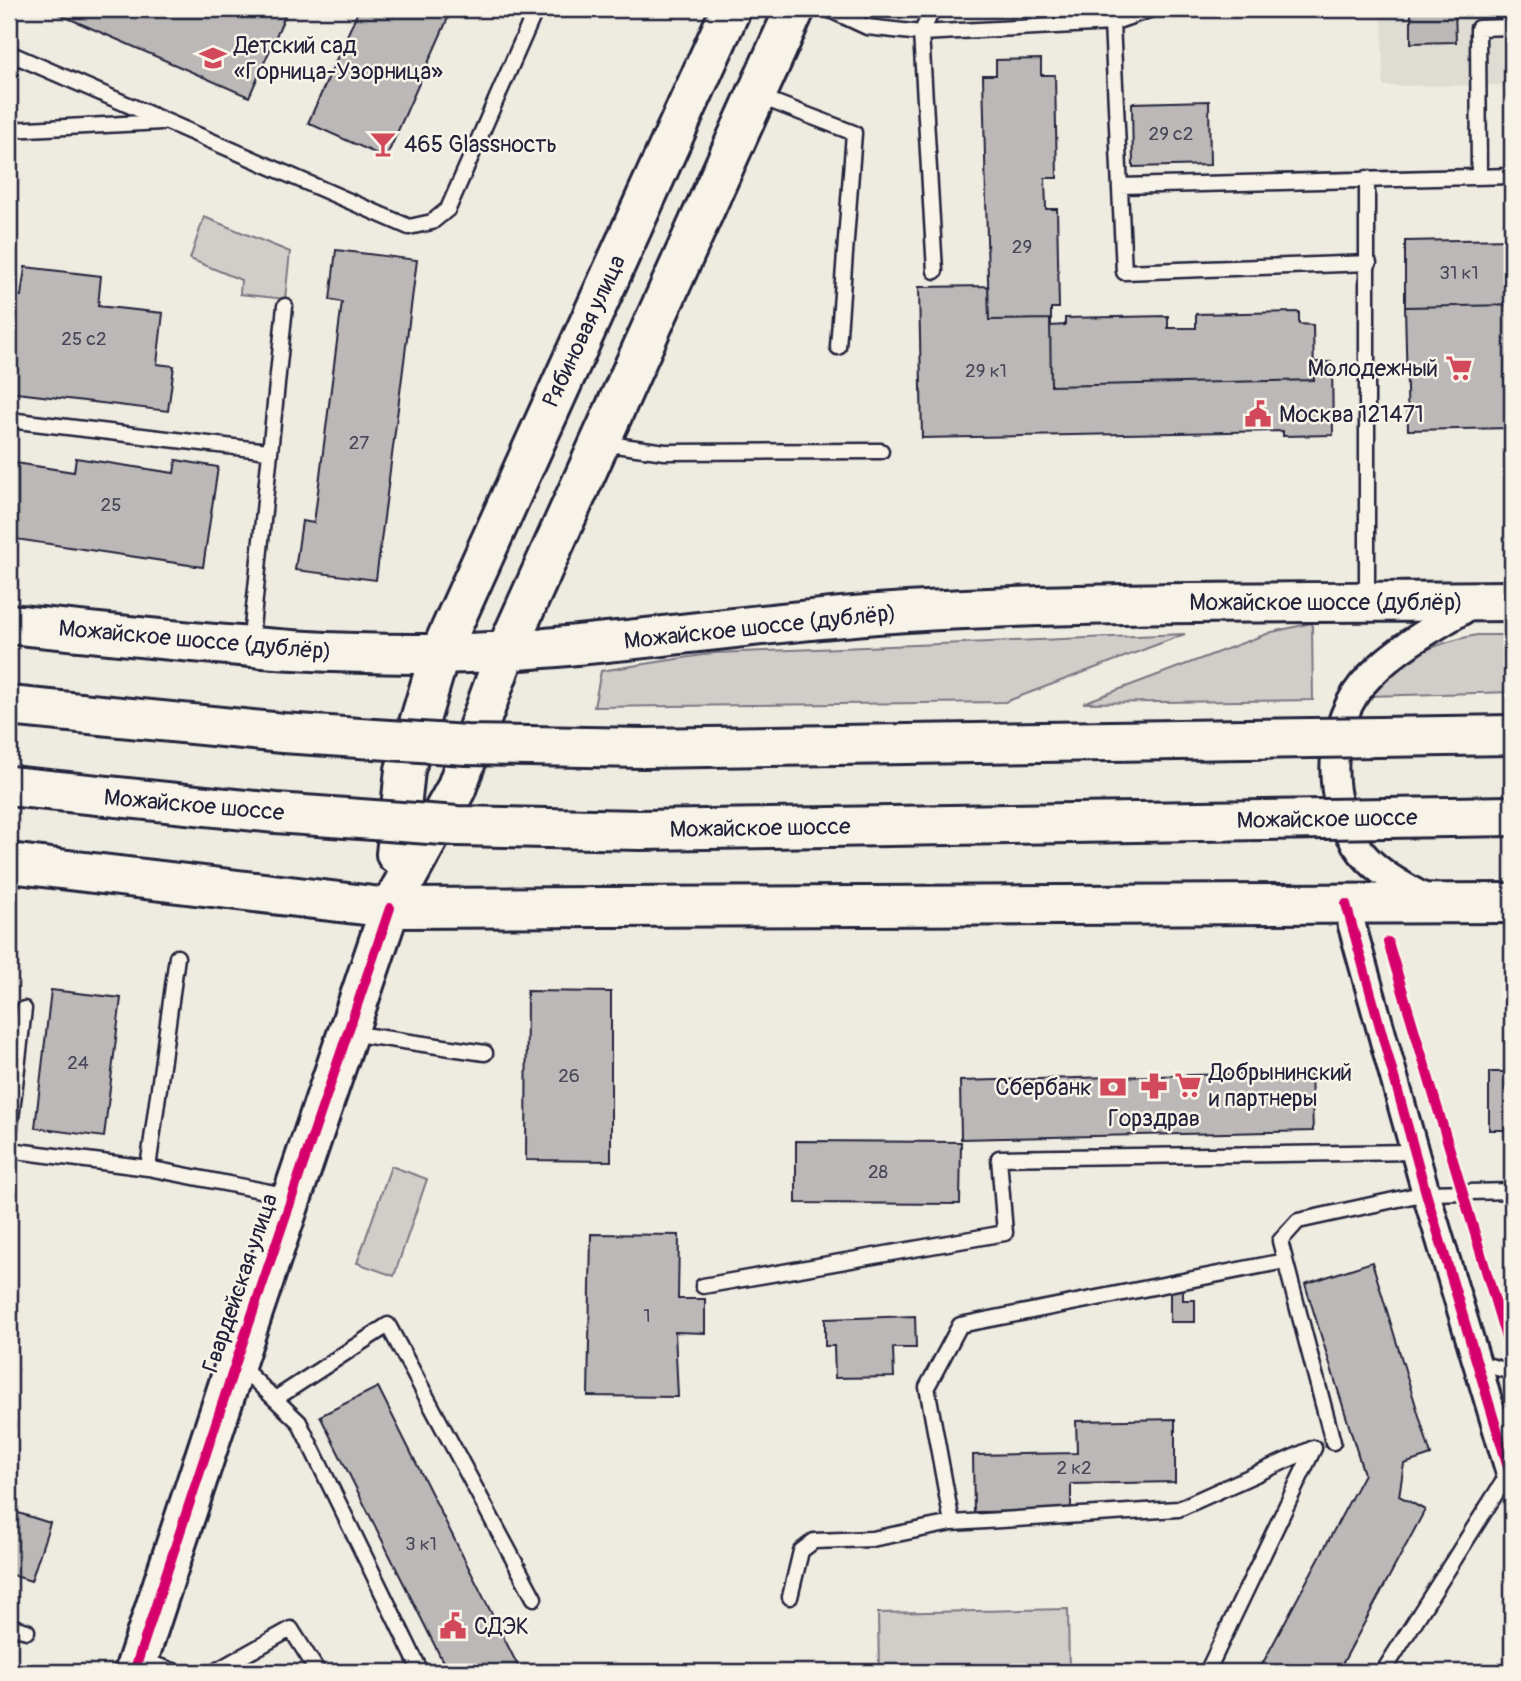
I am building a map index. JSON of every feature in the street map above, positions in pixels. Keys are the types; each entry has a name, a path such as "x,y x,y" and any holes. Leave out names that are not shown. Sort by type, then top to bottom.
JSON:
{"main road":[{"name":"Рябиновая улица","path":"390,908 405,769 439,653 731,9"},
{"path":"390,908 457,789 506,651 796,9"},
{"name":"Можайское шоссе (дублёр)","path":"9,624 250,648 439,653 506,651 902,612 1093,603 1494,601"},
{"path":"9,706 283,733 466,746 644,748 1512,735"},
{"name":"Можайское шоссе","path":"9,786 276,813 457,826 640,830 1512,816"},
{"path":"9,863 390,908 1512,903"},
{"name":"Гвардейская улица","path":"136,1666 390,908"}],"street":[{"path":"1435,904 1391,878 1363,854 1343,822 1335,788 1335,754 1344,717 1368,677 1407,644 1494,601"},
{"path":"1346,904 1426,1193 1511,1476"}],"lane":[{"path":"9,53 409,227 432,222 448,209 536,9"},
{"path":"828,9 867,27 921,33 1112,23 1152,9"},
{"path":"933,9 921,33 934,271"},
{"path":"1112,23 1124,272 1369,263"},
{"path":"1479,176 1478,28 1512,27"},
{"path":"756,95 854,133 838,347"},
{"path":"9,130 166,122"},
{"path":"1120,186 1512,176"},
{"path":"1367,178 1367,601"},
{"path":"250,648 268,451 285,306"},
{"path":"9,420 268,451"},
{"path":"599,443 665,453 881,451"},
{"path":"148,1168 177,957"},
{"path":"9,1136 24,1009"},
{"path":"348,1033 485,1053"},
{"path":"9,1150 148,1168 291,1197"},
{"path":"703,1286 1005,1233 999,1158 1415,1152"},
{"path":"1333,1442 1280,1241 1297,1221 1426,1193 1512,1191"},
{"path":"952,1523 927,1387 960,1325 1285,1261"},
{"path":"275,1399 388,1325 534,1598"},
{"path":"236,1362 299,1422 421,1672"},
{"path":"1475,1362 1512,1372"},
{"path":"790,1597 801,1551 814,1541 872,1539 952,1523 1178,1509 1314,1447 1208,1672"},
{"path":"1383,1672 1511,1476"},
{"path":"9,1626 27,1631"},
{"path":"214,1672 291,1629 318,1672"},
{"path":"136,1666 177,1672"}],"shaded area":[{"path":"1382,9 1512,9 1512,85 1383,86"},
{"path":"204,217 290,252 285,299 240,294 241,280 190,259"},
{"path":"1312,623 1313,700 1083,703 1272,632"},
{"path":"1185,634 1005,702 594,707 601,671 715,653"},
{"path":"1477,635 1512,635 1512,692 1369,696 1417,655 1442,644"},
{"path":"391,1166 427,1179 394,1276 357,1263"},
{"path":"1068,1609 1069,1672 879,1672 878,1613"}],"building":[{"name":"Детский сад «Горница-Узорница»","path":"47,9 288,9 249,97"},
{"path":"359,9 452,9 386,158 308,123"},
{"path":"1411,9 1455,9 1456,42 1411,43"},
{"path":"1041,59 1041,75 1055,75 1057,178 1045,178 1046,209 1057,209 1059,308 1051,308 1051,326 1065,325 1065,318 1168,316 1168,328 1196,328 1196,314 1299,312 1299,324 1313,325 1314,380 1051,386 1050,319 989,320 983,75 996,75 996,60"},
{"path":"1209,101 1210,165 1133,167 1132,103"},
{"path":"1512,239 1512,305 1405,307 1405,241"},
{"path":"336,250 417,260 376,580 295,570 302,521 314,523 342,302 330,300"},
{"path":"25,267 101,276 98,306 163,313 157,364 174,366 168,411 9,392 9,295 21,296"},
{"path":"988,286 989,320 1050,319 1051,386 1314,380 1314,362 1332,362 1333,435 1283,436 1283,431 922,438 919,287"},
{"name":"Молодежный","path":"1512,305 1512,428 1408,430 1405,307"},
{"path":"76,458 174,473 176,460 218,467 203,567 9,538 9,462 74,472"},
{"path":"51,990 121,998 104,1137 35,1128"},
{"path":"527,991 611,992 611,1161 526,1160"},
{"path":"1311,1072 1313,1131 961,1139 960,1081"},
{"path":"1489,1072 1512,1072 1512,1130 1489,1130"},
{"path":"796,1141 961,1142 960,1204 796,1203"},
{"path":"591,1234 679,1235 678,1299 705,1299 705,1333 675,1332 678,1397 588,1396"},
{"path":"1372,1262 1431,1455 1404,1464 1399,1496 1425,1510 1338,1672 1258,1672 1364,1474 1305,1284"},
{"path":"1183,1289 1183,1300 1195,1300 1195,1322 1170,1322 1170,1290"},
{"path":"915,1316 916,1348 893,1348 894,1377 835,1378 834,1346 825,1346 825,1319"},
{"path":"378,1387 521,1672 448,1672 320,1416"},
{"path":"1175,1419 1175,1482 1071,1484 1071,1511 974,1512 973,1455 1077,1453 1076,1421"},
{"path":"9,1510 50,1523 31,1581 9,1574"}],"cycle path":[{"path":"1346,904 1426,1193 1512,1480"},
{"path":"134,1672 390,908"},
{"path":"1388,942 1512,1358"}],"place":[{"name":"Детский сад «Горница-Узорница»","path":"213,58"},
{"name":"465 Glassность","path":"383,144"},
{"name":"Молодежный","path":"1459,368"},
{"name":"Москва 121471","path":"1258,414"},
{"name":"Добрынинский и партнеры","path":"1188,1085"},
{"name":"Горздрав","path":"1154,1086"},
{"name":"Сбербанк","path":"1113,1087"},
{"name":"СДЭК","path":"453,1626"}]}
